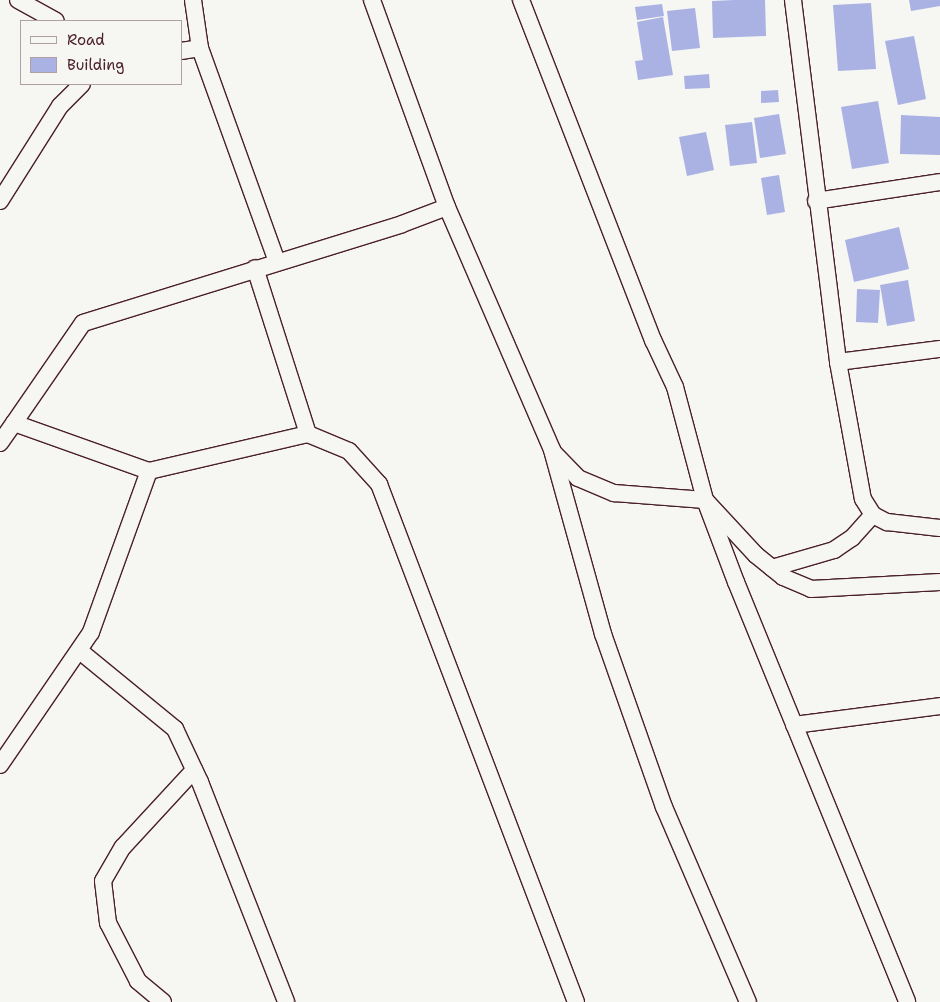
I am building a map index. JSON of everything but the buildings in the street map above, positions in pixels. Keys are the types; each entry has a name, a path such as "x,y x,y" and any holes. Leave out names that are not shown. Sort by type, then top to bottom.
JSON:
{"street":[{"path":"18,0 54,20"},
{"path":"192,0 200,48 277,262"},
{"path":"372,0 447,207 552,450 603,634 651,771 748,1002"},
{"path":"521,0 653,340 675,387 705,500 907,1002"},
{"path":"793,0 816,201 838,362 863,499 873,514 887,522 940,528"},
{"path":"182,51 200,48"},
{"path":"0,201 60,106 81,85"},
{"path":"816,201 940,182"},
{"path":"0,443 83,323 255,268 402,224 447,207"},
{"path":"255,268 308,434"},
{"path":"838,362 940,349"},
{"path":"14,423 149,471 308,434 348,451 379,484 576,1002"},
{"path":"552,450 578,478 614,492 705,500 772,568 783,577 811,589 940,582"},
{"path":"0,765 81,652 91,632 149,471"},
{"path":"772,568 834,550 852,538 873,514"},
{"path":"81,652 175,729 194,770 286,1002"},
{"path":"794,725 940,706"},
{"path":"163,1002 138,980 108,923 103,881 123,847 194,770"}]}
